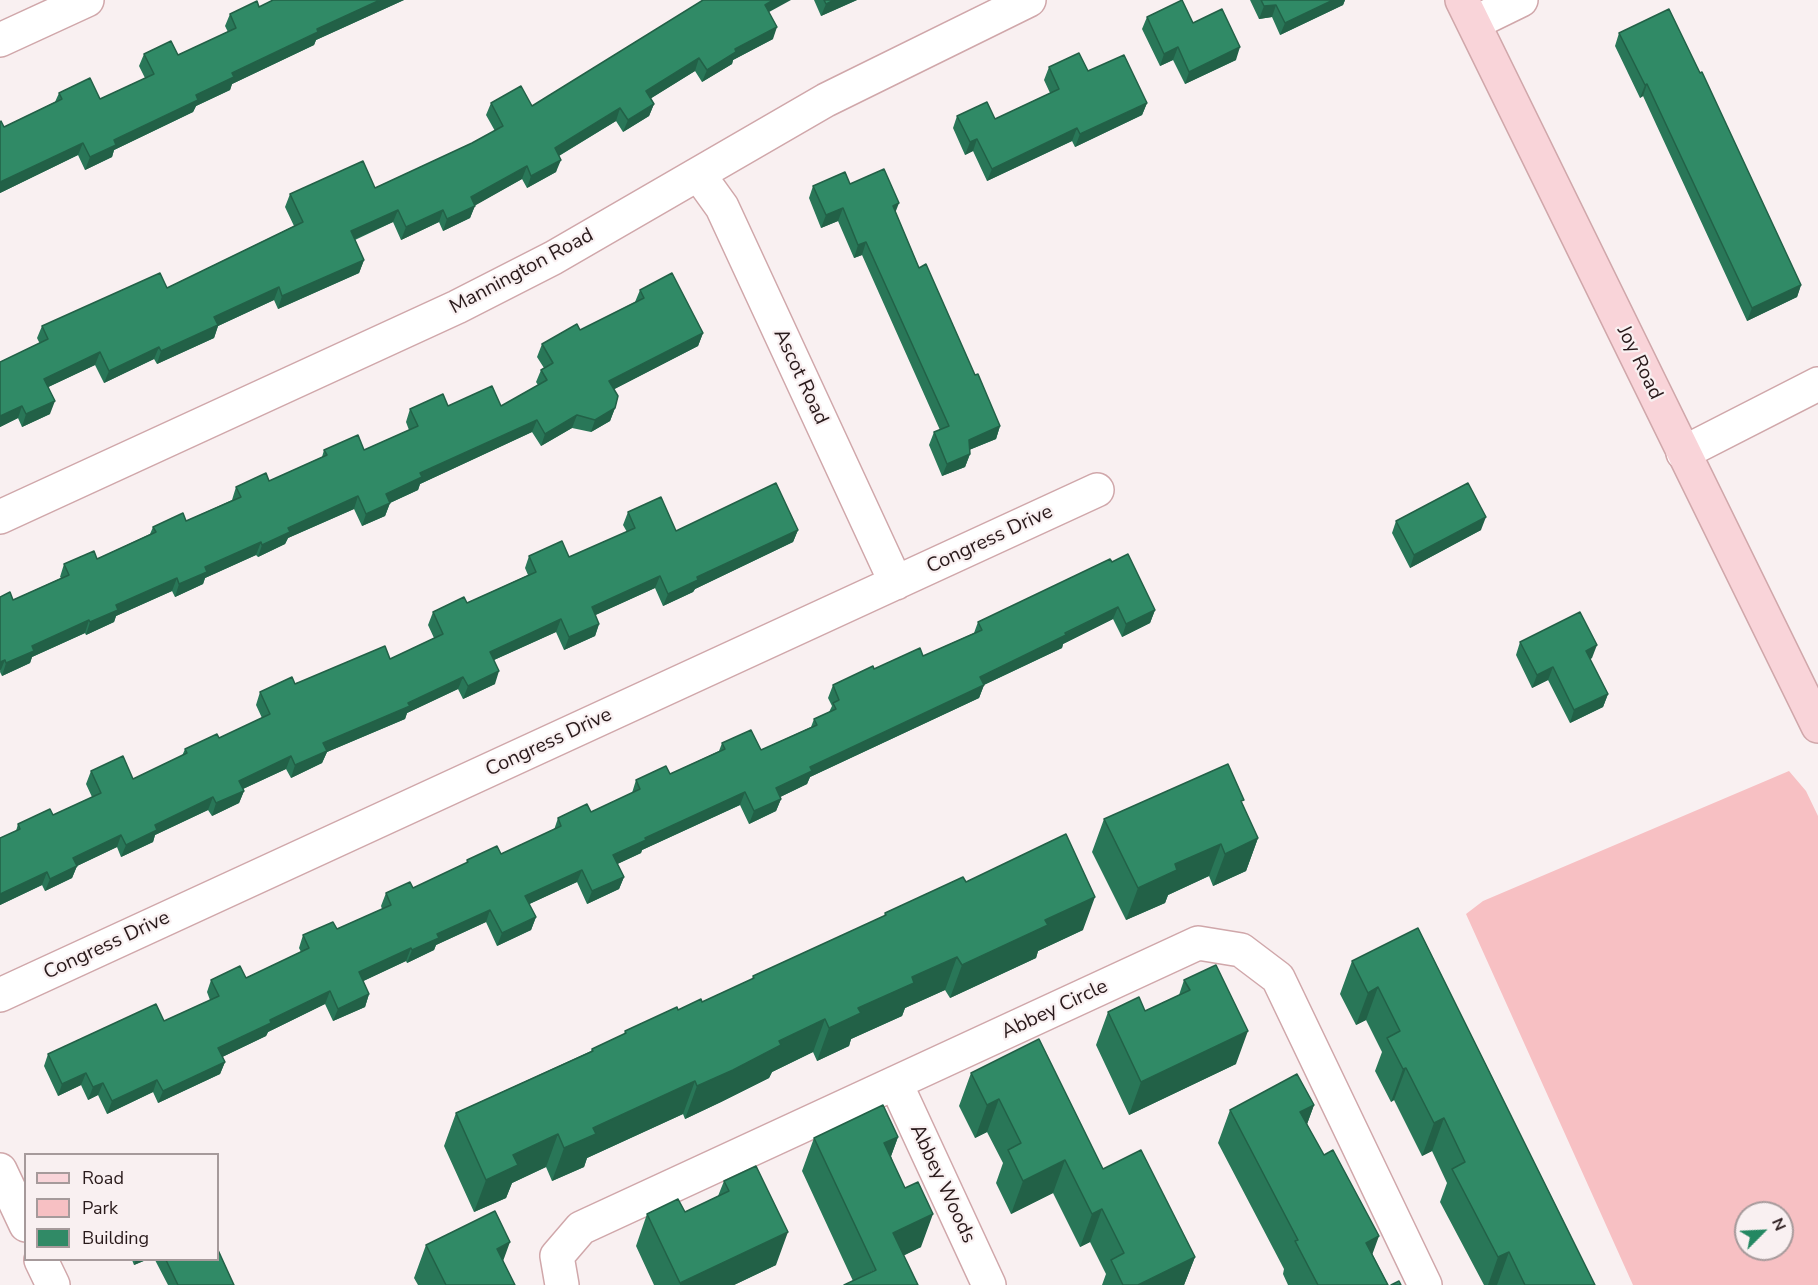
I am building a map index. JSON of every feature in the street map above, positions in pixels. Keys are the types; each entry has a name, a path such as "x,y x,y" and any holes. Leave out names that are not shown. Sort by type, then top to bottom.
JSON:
{"street":[{"path":"0,40 87,0"},
{"name":"Mannington Road","path":"0,517 457,307 553,258 826,100 1029,0"},
{"path":"1468,12 1521,0"},
{"name":"Joy Road","path":"1468,12 1818,726"},
{"name":"Ascot Road","path":"699,175 722,207 896,583"},
{"path":"1683,453 1818,384"},
{"name":"Congress Drive","path":"0,995 1097,490"},
{"name":"Abbey Circle","path":"562,1285 557,1256 581,1228 1198,944 1242,950 1278,978 1425,1285"},
{"name":"Abbey Woods","path":"896,1084 989,1285"},
{"path":"0,1170 24,1221"},
{"path":"41,1261 53,1285"}],"green space":[{"path":"1789,771 1806,791 1818,816 1818,1285 1633,1285 1466,914 1483,901"}],"building":[{"path":"273,0 380,0 317,29 318,32 232,73 234,77 196,95 198,100 114,140 116,145 90,157 83,143 0,182 1,121 4,127 62,99 59,93 90,78 100,99 154,74 144,54 171,41 178,55 236,28 230,14 257,1 259,7"},
{"path":"703,0 773,0 765,5 777,27 735,49 736,52 707,70 699,58 646,91 654,104 628,120 620,108 555,148 561,160 531,176 527,166 471,197 475,206 447,219 443,210 406,227 398,210 351,231 364,260 282,296 279,287 214,317 218,325 161,351 159,347 109,371 100,352 44,379 55,401 26,414 22,406 0,416 0,362 48,339 42,326 160,273 167,288 303,222 290,194 363,161 375,188 472,143 503,126 491,103 521,86 532,106"},
{"path":"1182,0 1193,23 1222,9 1240,47 1189,72 1178,47 1164,54 1147,17"},
{"path":"1261,0 1333,0 1285,23 1276,5 1264,6"},
{"path":"1669,9 1700,73 1702,72 1801,285 1752,308 1647,84 1645,85 1619,33"},
{"path":"1079,53 1088,71 1124,55 1147,103 1080,134 1077,128 992,169 977,139 970,142 957,116 987,102 995,119 1059,89 1049,67"},
{"path":"884,169 899,203 893,206 919,268 926,264 1000,426 969,440 970,454 947,464 934,432 949,426 866,242 858,245 843,208 826,215 813,186 845,172 850,184"},
{"path":"672,273 703,333 609,381 618,396 615,408 595,420 577,415 545,434 537,420 420,473 422,477 386,494 390,503 366,514 358,496 288,528 290,532 262,545 261,542 205,567 207,572 179,584 177,578 116,605 118,610 90,622 89,620 32,646 34,651 6,663 5,660 0,662 0,597 10,592 13,600 69,575 64,564 94,551 97,559 156,532 153,527 183,513 186,521 241,497 236,487 266,473 269,481 327,455 324,450 358,435 364,450 418,426 410,409 443,394 448,406 492,386 501,406 547,380 541,370 553,363 542,344 577,324 580,330 644,298 640,290"},
{"path":"776,483 798,530 697,577 698,580 668,594 660,576 592,607 599,624 569,637 561,619 490,652 499,671 468,686 463,677 408,703 410,706 323,743 327,751 295,765 291,756 239,781 244,791 216,803 213,797 155,825 157,830 126,845 121,835 73,858 77,866 50,879 47,872 0,894 0,838 20,829 18,824 50,809 53,815 101,793 91,771 123,756 133,779 187,753 185,749 217,734 219,738 270,714 260,692 292,677 295,684 385,646 390,659 443,634 433,612 464,597 467,603 536,572 529,556 562,541 569,557 635,528 628,512 661,497 676,531"},
{"path":"1468,483 1486,517 1414,555 1396,521"},
{"path":"1128,554 1155,610 1126,624 1118,607 1065,633 1066,635 980,677 984,685 810,767 812,771 776,788 781,799 754,811 745,792 645,838 646,840 613,855 624,877 592,891 582,870 525,896 536,917 502,933 490,910 437,934 439,938 359,972 369,994 338,1009 330,991 218,1048 225,1062 163,1091 157,1080 112,1101 103,1083 93,1087 86,1073 62,1084 48,1054 156,1004 164,1021 219,996 211,980 240,966 246,978 309,948 303,935 333,922 337,929 391,905 386,893 410,882 413,888 497,846 501,854 561,826 558,818 587,804 591,812 640,789 636,780 666,766 670,774 725,749 722,743 751,730 761,750 817,725 814,719 836,709 833,703 839,700 833,685 873,666 874,669 920,648 923,656 982,630 978,622 1110,559 1112,562"},
{"path":"1580,612 1597,645 1586,651 1608,694 1574,710 1553,667 1537,675 1520,642"},
{"path":"1228,764 1244,800 1241,801 1258,838 1225,854 1221,844 1175,864 1177,870 1138,888 1104,819"},
{"path":"1066,834 1095,897 1045,920 1048,925 962,965 957,957 912,977 914,983 858,1008 861,1013 829,1028 825,1019 779,1041 781,1045 733,1070 697,1086 695,1081 593,1128 596,1134 564,1148 558,1134 513,1155 518,1165 486,1180 456,1113 593,1051 592,1049 626,1033 625,1031 677,1007 678,1010 701,999 702,1002 963,877 966,882"},
{"path":"1418,928 1595,1285 1525,1285 1509,1252 1498,1257 1452,1169 1465,1162 1444,1118 1434,1123 1406,1068 1403,1069 1387,1038 1400,1031 1378,987 1368,993 1352,961"},
{"path":"1216,965 1248,1031 1141,1082 1108,1012 1139,997 1145,1011 1190,990 1184,980"},
{"path":"1039,1039 1103,1169 1141,1150 1195,1257 1138,1285 1123,1285 1111,1260 1124,1253 1102,1209 1092,1214 1065,1160 1023,1181 1008,1150 1021,1143 999,1099 987,1105 971,1073"},
{"path":"1297,1074 1314,1105 1300,1112 1324,1155 1333,1150 1379,1236 1366,1243 1388,1285 1318,1285 1295,1241 1298,1240 1230,1110"},
{"path":"883,1105 898,1137 884,1143 905,1188 918,1182 933,1214 893,1233 918,1285 844,1285 876,1270 814,1138"},
{"path":"756,1166 788,1232 680,1283 647,1214 678,1199 685,1212 729,1191 724,1181"},
{"path":"495,1211 510,1242 497,1249 515,1285 446,1285 426,1245"},
{"path":"219,1252 234,1285 178,1285 166,1261 219,1261"}]}
